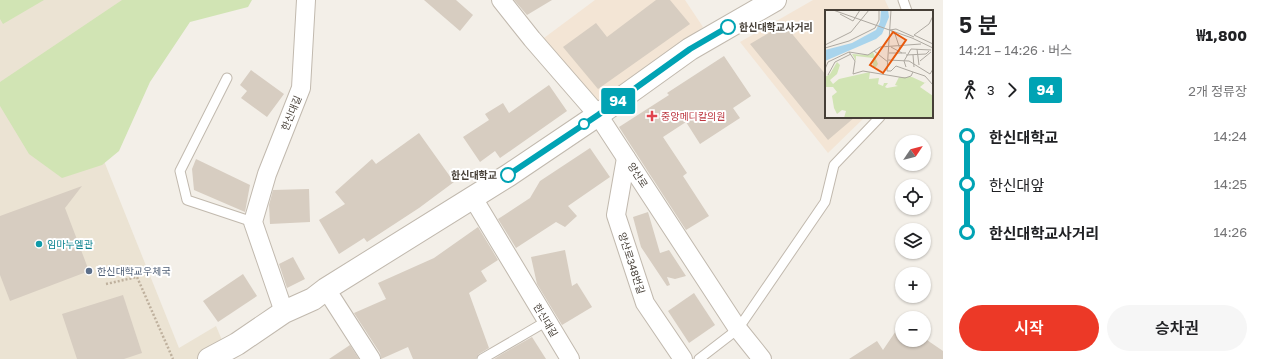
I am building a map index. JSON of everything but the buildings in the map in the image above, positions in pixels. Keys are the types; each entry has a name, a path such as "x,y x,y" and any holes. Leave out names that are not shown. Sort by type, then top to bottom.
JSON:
{"street":[{"name":"한신대길","path":"253,222 267,174 301,88 306,0"},
{"name":"양산로","path":"501,0 532,39 598,115 738,329 762,359"},
{"path":"209,359 237,344 284,312 313,299 326,289 473,198 598,115 690,49 775,0"},
{"name":"양산로348번길","path":"626,158 616,215 645,303 683,359"},
{"name":"한신대길","path":"473,198 570,359"},
{"path":"253,222 284,312"},
{"path":"326,289 371,359"}],"lane":[{"path":"903,0 907,10"},
{"path":"227,78 180,171 187,200 253,222"},
{"path":"699,359 738,329 825,202 834,165 879,118"},
{"path":"482,359 547,321"}],"path":[{"path":"106,284 137,277 173,359"}],"shaded area":[{"path":"0,0 171,0 104,161 179,348 216,326 230,359 0,359"},
{"path":"595,0 685,0 703,27 594,105 540,41"},
{"path":"813,0 885,0 890,10 825,10 825,118 864,118 828,153 740,42"}],"green space":[{"path":"0,0 44,0 3,24 0,19"},
{"path":"122,0 252,0 248,7 190,22 150,82 119,151 102,165 62,178 29,154 0,106 0,82"}],"bus line":[{"name":"94","path":"508,175 598,115 690,49 728,27"}],"place":[{"name":"한신대학교사거리","path":"728,27"},
{"name":"중앙메디칼의원","path":"652,116"},
{"name":"한신대학교","path":"508,175"},
{"name":"임마누엘관","path":"39,244"},
{"name":"한신대학교우체국","path":"89,271"}]}
